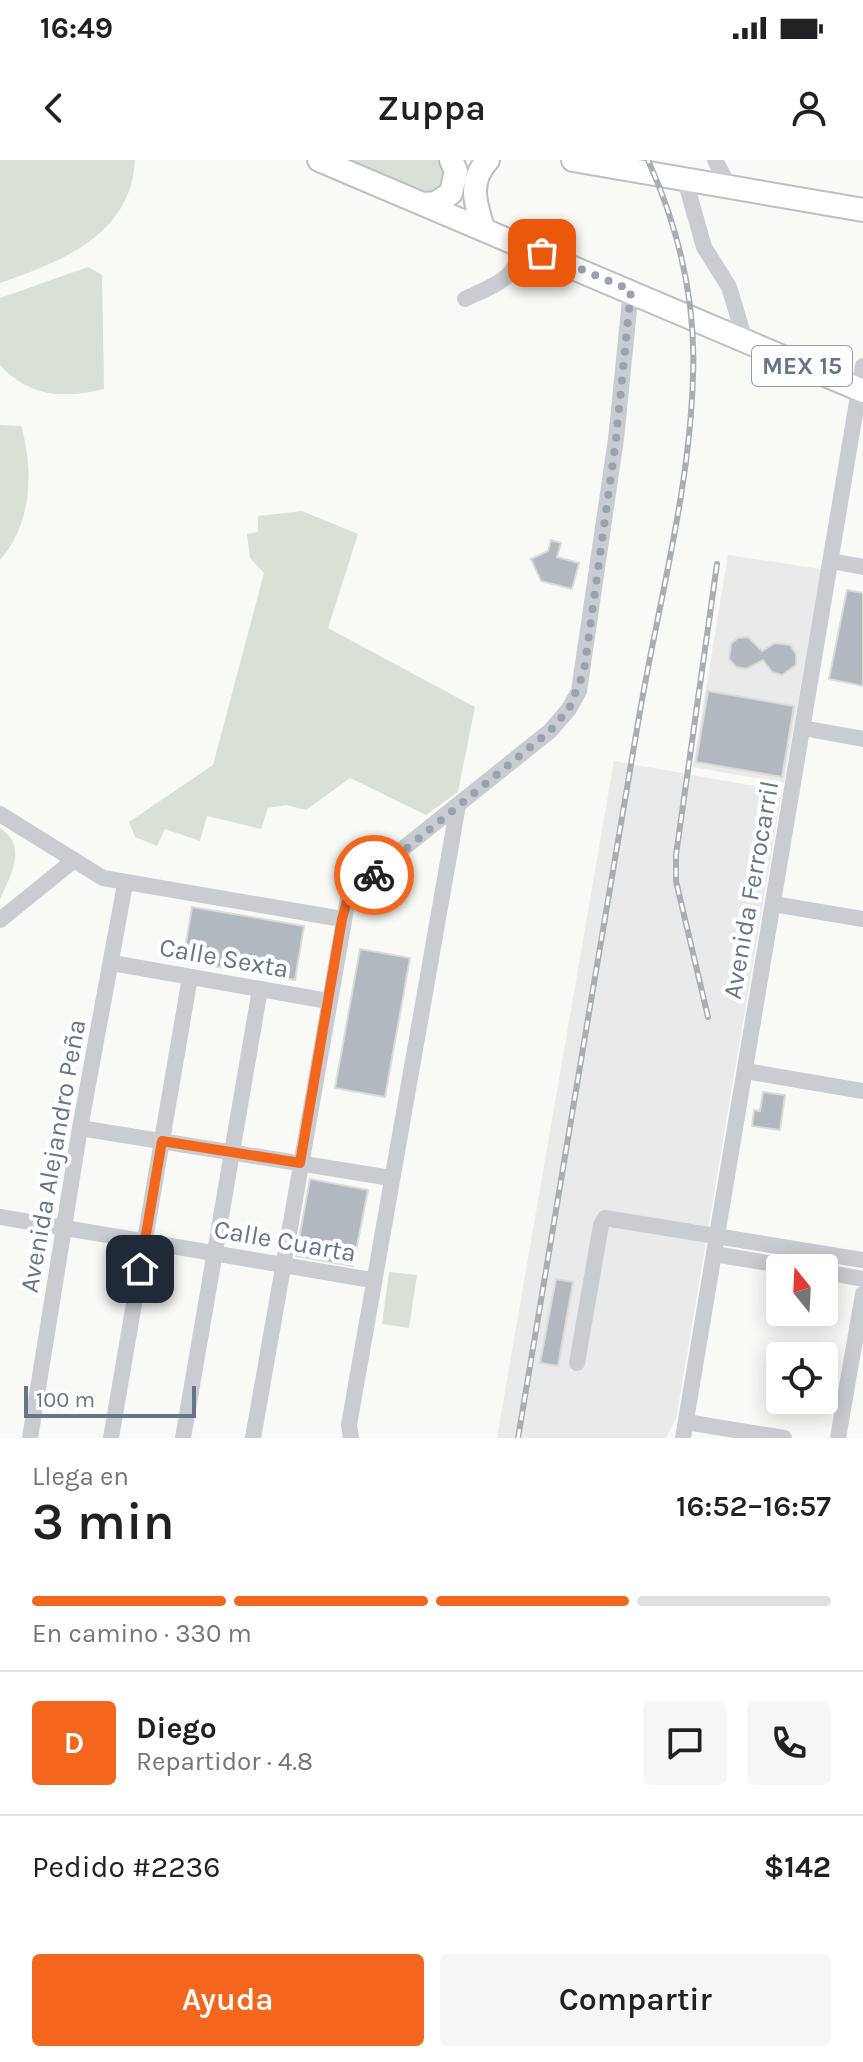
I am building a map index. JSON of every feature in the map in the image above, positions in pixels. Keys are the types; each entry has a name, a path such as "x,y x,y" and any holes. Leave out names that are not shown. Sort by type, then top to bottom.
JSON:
{"main road":[{"path":"425,204 436,203 451,193 456,171 451,160"},
{"path":"483,228 473,194 478,174 488,160"},
{"path":"574,160 863,210"},
{"name":"MEX 15","path":"322,161 861,390"}],"street":[{"path":"715,160 729,187"},
{"path":"685,180 704,247 729,287 745,340"},
{"path":"465,299 511,276 517,264 514,241"},
{"path":"253,1438 348,898 400,851 550,731 569,709 584,671 616,439 631,290"},
{"name":"Avenida Ferrocarril","path":"684,1430 863,366"},
{"path":"831,561 863,567"},
{"path":"803,728 863,739"},
{"path":"351,1438 349,1425 372,1280 458,805"},
{"path":"0,814 103,878 342,919"},
{"path":"0,920 73,861"},
{"name":"Avenida Alejandro Peña","path":"30,1438 80,1128 125,884"},
{"path":"773,904 863,919"},
{"name":"Calle Sexta","path":"112,963 328,1001"},
{"path":"111,1438 190,977"},
{"path":"183,1438 260,989"},
{"path":"745,1071 863,1091"},
{"path":"80,1128 391,1178"},
{"name":"Calle Cuarta","path":"0,1217 372,1280"},
{"path":"577,1363 603,1219 863,1260"},
{"path":"714,1254 766,1263"},
{"path":"838,1275 863,1279"},
{"path":"838,1438 863,1294"},
{"path":"684,1430 784,1438"}],"shaded area":[{"path":"0,160 135,160 131,186 121,208 106,227 68,255 0,283"},
{"path":"340,160 444,160 446,185 430,196"},
{"path":"88,267 102,275 104,389 61,394 23,384 0,365 0,298"},
{"path":"0,425 21,426 29,478 19,530 0,560"},
{"path":"302,511 358,534 328,628 475,707 458,792 426,815 350,778 306,810 286,805 268,808 261,829 207,816 200,841 165,829 157,846 135,837 129,822 213,765 264,573 250,558 247,534 258,532 258,516"},
{"path":"728,555 821,569 784,783 693,767"},
{"path":"614,761 782,791 676,1419 666,1438 497,1438"},
{"path":"0,828 13,843 15,861 0,899"},
{"path":"389,1272 417,1275 409,1328 382,1324"}],"building":[{"path":"551,540 561,543 557,557 579,563 572,589 541,581 531,559 548,551"},
{"path":"847,590 863,593 863,686 829,679"},
{"path":"748,637 762,651 775,643 790,645 796,654 796,665 782,675 772,672 763,660 746,669 736,667 729,659 731,644 738,638"},
{"path":"708,691 794,706 782,777 696,762"},
{"path":"192,907 304,926 295,980 183,961"},
{"path":"360,949 410,958 385,1097 335,1088"},
{"path":"763,1092 785,1095 780,1130 752,1126 754,1110 760,1111"},
{"path":"310,1179 368,1190 353,1266 296,1256"},
{"path":"556,1279 573,1282 558,1366 540,1363"}],"railway":[{"path":"518,1438 638,723 679,506 691,419 693,347 688,292 668,211 648,160"},
{"path":"708,1017 676,881 676,855 717,564"}],"way so far":[{"path":"374,875 550,731 569,709 579,691 616,439 631,290 542,253"}],"route":[{"path":"140,1269 162,1141 300,1163 342,919 348,898 374,875"}]}
